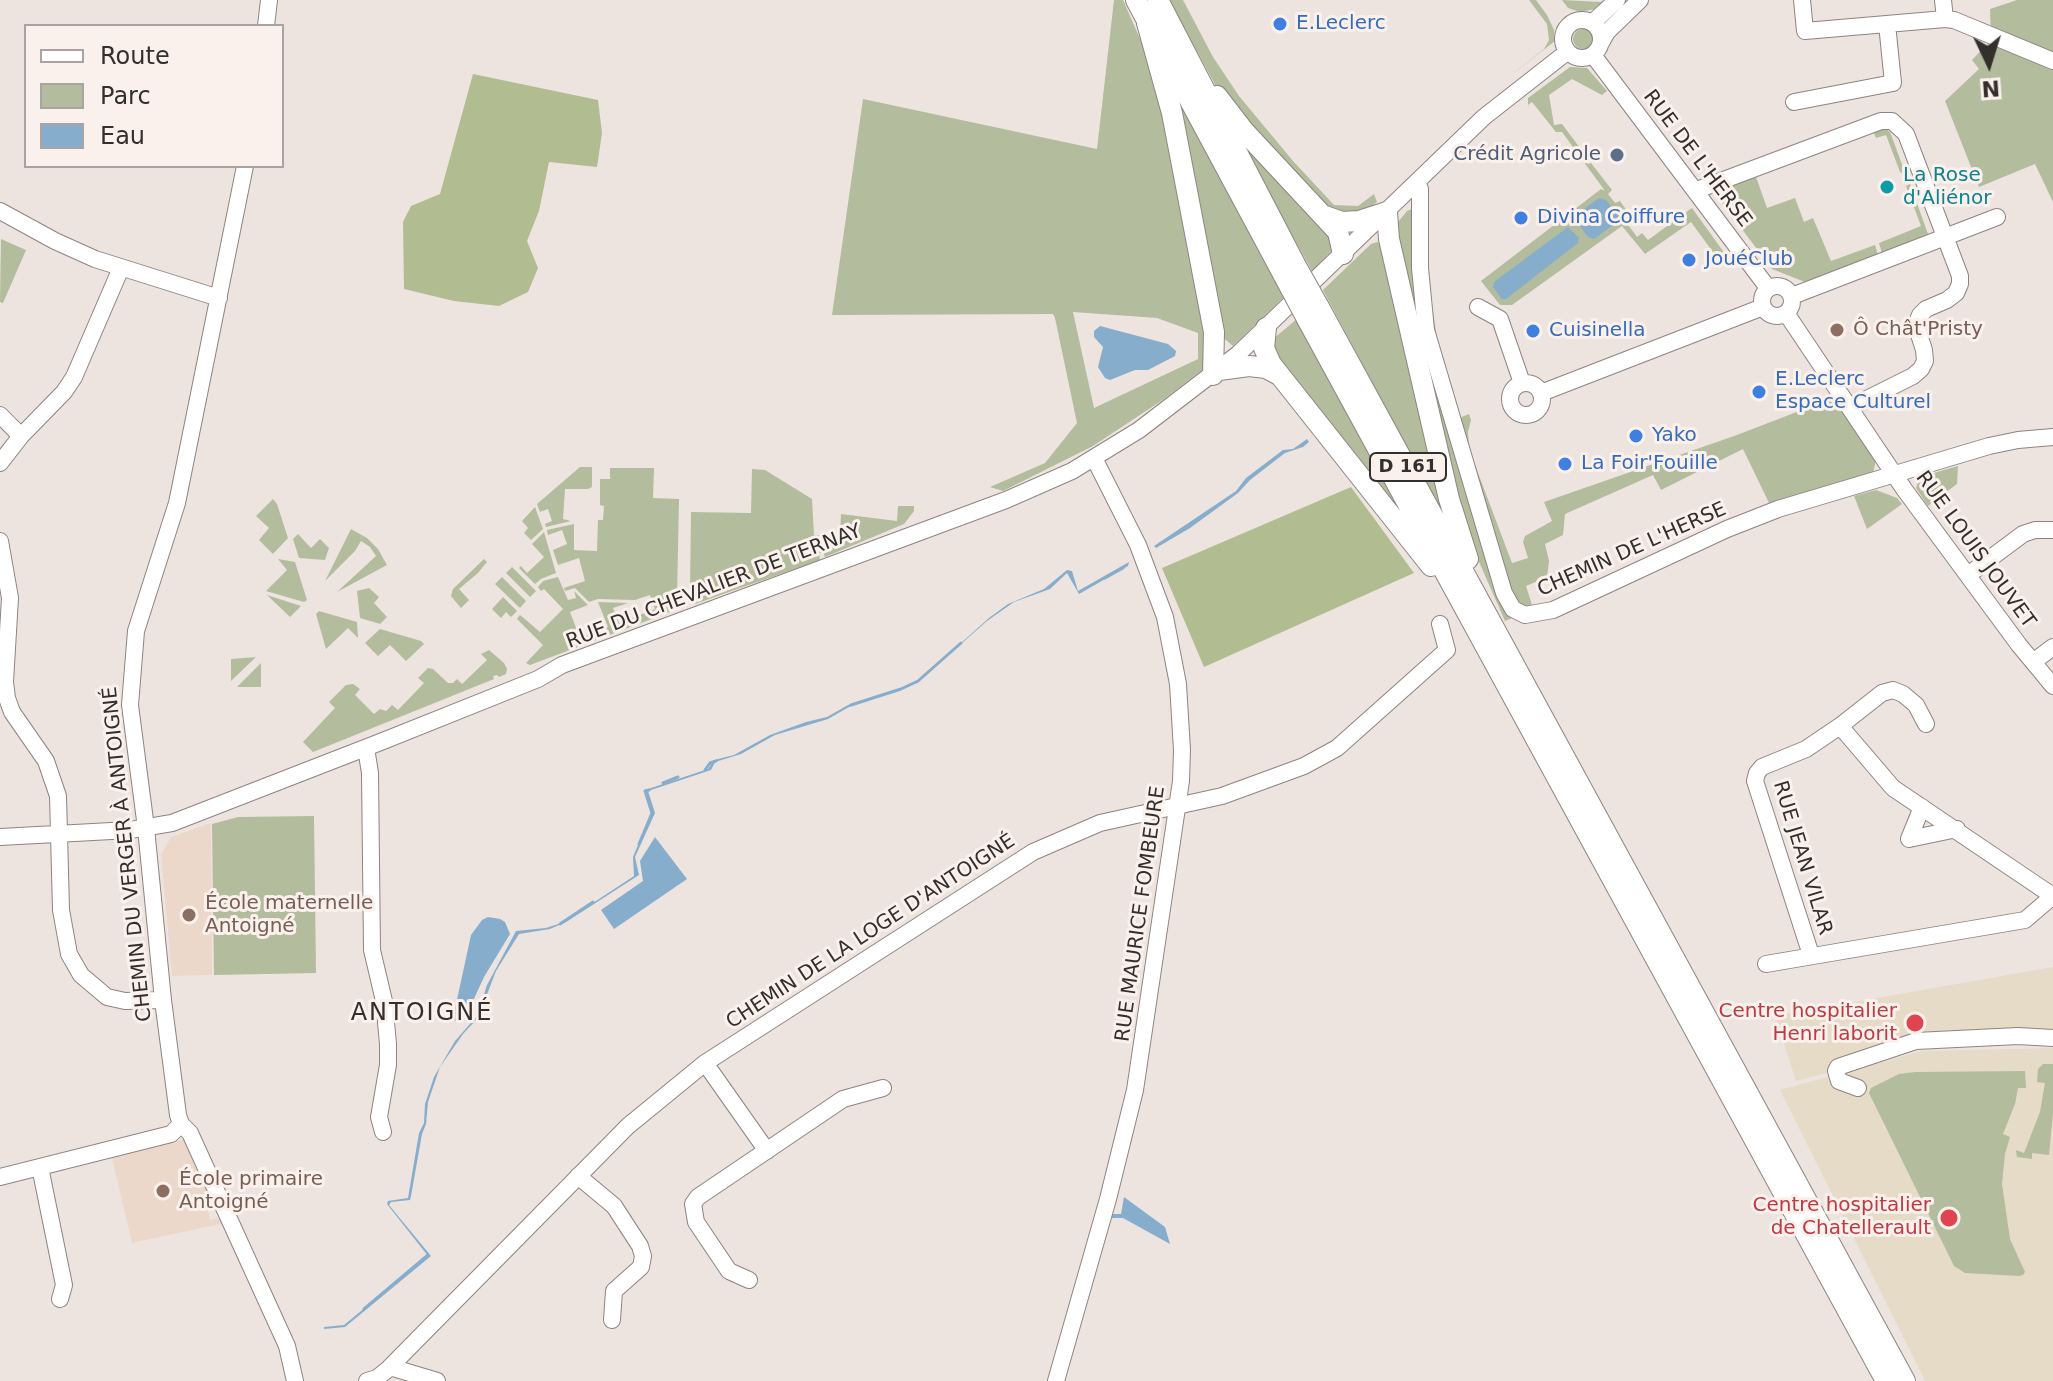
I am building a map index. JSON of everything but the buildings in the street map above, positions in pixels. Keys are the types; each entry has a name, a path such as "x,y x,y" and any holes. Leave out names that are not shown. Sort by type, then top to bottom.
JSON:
{"main road":[{"name":"D 161","path":"1136,0 1290,270 1487,631 1905,1381"},
{"name":"D 161","path":"1158,0 1290,270"},
{"path":"1147,23 1172,113 1214,332 1216,372 1249,366 1266,368 1279,375"},
{"path":"1185,54 1244,131 1338,232 1343,254"},
{"path":"1266,328 1264,348 1279,375 1430,564 1460,610 1487,631 1492,606 1470,564 1449,499 1391,249 1387,212 1359,221 1342,222 1325,216"},
{"path":"1365,233 1385,241 1391,249"},
{"path":"1214,332 1238,354"},
{"name":"D 161","path":"1487,631 1886,1381"}],"street":[{"path":"266,24 269,0"},
{"path":"1592,23 1617,0"},
{"path":"1597,49 1599,29 1592,23 1580,20 1569,26 1563,41 1567,52 1582,58 1597,49 1607,32 1640,0"},
{"path":"1802,0 1805,31 1954,20 2053,61"},
{"path":"1943,0 1945,19"},
{"path":"1794,102 1893,83 1887,24"},
{"name":"RUE DE L'HERSE","path":"1597,49 1768,288"},
{"name":"RUE DU CHEVALIER DE TERNAY","path":"0,837 146,828 172,823 538,679 562,665 1006,500 1094,458 1165,412 1238,354 1484,117 1567,52"},
{"path":"1697,190 1881,121 1892,121 1906,134 1960,276 1960,284 1956,293 1947,300 1920,315 1916,325 1924,350 1925,361 1921,369 1851,407"},
{"name":"CHEMIN DU VERGER À ANTOIGNÉ","path":"245,168 177,503 142,607 132,655 130,705 163,1000 181,1124 190,1133 287,1346 295,1381"},
{"name":"CHEMIN DE L'HERSE","path":"1417,183 1420,189 1421,291 1426,330 1504,593 1513,609 1525,615 1553,610 1727,529 1778,509 1989,446 2053,437"},
{"path":"0,211 55,241 121,268 219,298"},
{"path":"1792,296 1997,217"},
{"path":"0,463 74,377 121,268"},
{"path":"1782,286 1792,296 1792,306 1786,313 1774,316 1763,307 1762,297 1768,288 1782,286"},
{"path":"1478,307 1500,319 1522,383"},
{"path":"1541,393 1763,307"},
{"path":"1786,313 1896,475"},
{"path":"1522,383 1535,385 1541,393 1541,403 1536,411 1527,415 1517,413 1510,404 1510,394 1522,383"},
{"path":"0,415 21,436"},
{"name":"RUE MAURICE FOMBEURE","path":"1056,1381 1108,1199 1135,1090 1177,807 1182,750 1178,684 1165,617 1138,545 1094,458"},
{"name":"RUE LOUIS JOUVET","path":"1896,475 2053,686"},
{"path":"1968,575 2023,534 2053,530"},
{"path":"0,541 10,598 5,682 7,698 12,712 34,741 51,773 60,808 63,926 74,965 91,986 107,997 125,1001 163,1000"},
{"name":"CHEMIN DE LA LOGE D'ANTOIGNÉ","path":"367,1381 388,1372 628,1126 705,1063 1033,852 1100,823 1222,796 1304,766 1337,748 1447,650 1440,624"},
{"path":"2033,662 2053,647"},
{"name":"RUE JEAN VILAR","path":"1811,955 1755,781 1757,773 1762,767 1806,749 1882,693 1893,690 1903,694 1916,705 1926,724"},
{"name":"RUE JEAN VILAR","path":"1766,964 2025,920 2053,896 1887,782 1840,726"},
{"path":"366,748 370,773 372,950 384,1001 388,1044 388,1065 379,1117 383,1132"},
{"path":"1922,807 1909,839 1957,829"},
{"path":"1858,1088 1839,1081 1838,1067 1916,1041 2018,1036 2053,1038"},
{"path":"705,1063 767,1151"},
{"path":"749,1280 729,1271 696,1222 693,1204 698,1197 843,1099 883,1088"},
{"path":"0,1177 171,1134 181,1124"},
{"path":"40,1167 64,1285 60,1299"},
{"path":"578,1176 614,1206 640,1246 643,1256 641,1267 634,1276 614,1291 612,1320"},
{"path":"388,1372 437,1381"}],"shaded area":[{"name":"École maternelle Antoigné","path":"211,823 212,975 172,976 161,855 171,837"},
{"name":"Centre hospitalier Henri laborit","path":"2053,967 2053,1033 1984,1031 1796,1081 1775,1016"},
{"name":"Centre hospitalier de Chatellerault","path":"2053,1048 2053,1381 1925,1381 1780,1090 1922,1051"},
{"name":"École primaire Antoigné","path":"185,1139 208,1190 204,1194 210,1220 220,1218 225,1223 132,1243 112,1158"}],"green space":[{"path":"1114,0 1123,0 1155,73 1210,336 1206,367 1093,446 1003,491 990,487 1045,463 1077,423 1055,318 1053,314 832,315 863,99 1097,149","holes":["1073,312 1157,318 1198,333 1198,359 1094,408"]},
{"path":"1169,0 1183,0 1213,57 1239,96 1334,205 1358,206 1374,194 1377,202 1365,212 1336,215 1217,88"},
{"path":"1529,0 1536,0 1547,15 1555,41 1506,79 1544,49 1549,40 1547,24"},
{"path":"1562,0 1606,0 1595,9 1580,12 1568,8"},
{"path":"2017,0 2053,0 2053,202 2035,164 1979,187 1945,101 1979,69 1972,60 1991,40 1990,9"},
{"path":"1583,29 1590,32 1593,39 1590,46 1583,49 1576,46 1573,39 1576,32"},
{"path":"1162,64 1285,296 1233,346 1220,335"},
{"path":"1570,67 1587,68 1607,91 1602,95 1572,79 1549,95 1554,125 1562,124 1588,164 1591,163 1612,190 1608,194 1615,203 1620,201 1632,218 1626,222 1637,237 1642,233 1648,240 1692,208 1728,258 1718,259 1691,222 1645,254 1622,226 1512,305 1500,305 1481,281 1601,189 1605,191 1562,132 1556,132 1532,102 1528,105 1528,98"},
{"path":"473,74 598,100 602,133 597,167 549,162 539,211 527,241 538,268 528,292 499,306 454,301 404,289 403,222 411,206 440,194"},
{"path":"1216,100 1331,228 1336,246 1312,271"},
{"path":"1884,127 1890,132 1906,175 1900,172 1886,135 1876,138 1873,131"},
{"path":"1756,177 1767,208 1795,198 1804,222 1813,218 1831,261 1875,245 1878,255 1805,282 1772,269 1714,192"},
{"path":"1910,184 1928,234 1882,253 1879,243 1921,226 1906,186"},
{"path":"1412,209 1416,211 1415,264 1502,598 1512,618 1505,621 1469,539 1396,247 1398,222"},
{"path":"1,239 26,250 3,303 0,302"},
{"path":"1377,242 1383,246 1465,558 1323,290 1371,244"},
{"path":"1433,312 1440,357 1459,418 1469,414 1469,449 1512,563 1528,558 1523,542 1525,536 1552,521 1544,502 1833,398 1876,460 1873,473 1769,503 1743,449 1661,490 1653,475 1565,514 1563,535 1545,544 1549,561 1547,577 1526,586 1533,608 1521,608 1513,600 1503,577 1431,334 1427,316"},
{"path":"1297,319 1430,556 1276,364 1273,339"},
{"path":"1958,466 1957,484 1928,506 1916,488 1920,477"},
{"path":"580,467 592,467 592,487 565,489 563,519 571,521 546,527 545,524 552,521 548,509 540,512 537,504"},
{"path":"610,468 654,468 653,498 679,499 677,599 670,612 530,665 526,663 543,645 517,619 520,615 540,632 563,609 544,589 541,591 538,587 543,581 558,577 568,600 576,598 574,591 588,605 570,612 580,638 608,627 598,602 628,603 613,608 619,623 655,609 650,595 635,600 598,599 589,602 575,588 565,591 564,588 585,581 579,558 558,565 553,550 567,544 562,530 548,535 547,530 574,524 574,550 597,551 598,520 603,520 604,506 600,505 600,479 610,479"},
{"path":"752,469 765,470 812,499 814,535 840,536 841,514 897,521 898,506 914,506 914,511 904,524 825,557 823,552 819,554 820,560 695,604 690,591 691,512 751,513"},
{"path":"1351,487 1414,573 1204,667 1162,568"},
{"path":"1876,490 1897,498 1902,504 1867,529 1854,496"},
{"path":"273,499 288,538 273,554 259,540 269,528 256,516"},
{"path":"535,507 543,529 531,540 524,533 528,528 522,521"},
{"path":"351,529 378,549 387,565 337,592 376,556 361,541 325,581"},
{"path":"544,532 556,573 535,584 519,568 521,566 527,573 544,557 532,544"},
{"path":"298,534 311,548 320,539 329,548 325,560 299,558 293,539"},
{"path":"278,559 295,562 307,600 304,602 266,591 287,570"},
{"path":"484,559 487,562 478,573 459,589 469,600 461,608 451,596 453,589"},
{"path":"512,567 536,591 530,597 506,573"},
{"path":"502,577 526,601 520,608 495,584"},
{"path":"369,588 379,597 374,603 387,617 380,624 360,618 357,591"},
{"path":"267,595 301,606 290,617"},
{"path":"503,597 517,611 511,617 506,612 501,618 492,609"},
{"path":"319,611 357,622 358,638 348,628 326,649 316,614"},
{"path":"380,629 424,644 406,661 390,645 378,656 365,643"},
{"path":"489,650 504,663 506,674 493,676 494,679 313,752 303,742 335,708 329,702 346,685 353,684 360,689 355,695 374,714 380,709 386,711 392,705 398,710 424,683 418,678 428,668 448,683 457,679 462,684 487,660 481,654"},
{"path":"256,657 231,681 231,659"},
{"path":"261,663 261,687 237,687"},
{"path":"314,816 316,973 214,975 212,824 238,817"},
{"path":"2043,1064 2053,1064 2049,1155 2032,1153 2032,1159 2017,1157 2016,1150 2024,1153 2040,1112 2045,1083 2037,1082 2038,1069"},
{"path":"2025,1071 2026,1088 2018,1088 2003,1134 2010,1137 2002,1184 2010,1239 2025,1272 2019,1276 1965,1273 1954,1266 1869,1093 1871,1088 1899,1074"}],"water":[{"path":"1599,198 1606,200 1618,216 1617,222 1594,239 1588,237 1577,222 1577,214"},
{"path":"1568,227 1579,238 1578,243 1502,299 1493,287 1494,282"},
{"path":"1100,326 1168,344 1176,351 1175,356 1148,370 1135,370 1110,380 1105,378 1098,367 1103,347 1094,337 1094,331"},
{"path":"1307,439 1309,442 1303,447 1285,453 1190,528 1156,548 1154,546 1236,491 1246,478 1283,450 1293,449"},
{"path":"1129,562 1128,566 1079,594 1067,573 1050,589 1014,602 987,621 917,683 907,687 922,678 989,618 1008,604 1044,589 1067,570 1072,571 1078,591"},
{"path":"903,688 849,707 828,719 775,735 741,754 715,762 711,770 648,791 655,813 635,857 639,875 566,922 550,929 519,934 496,971 478,1018 440,1067 428,1102 410,1200 391,1202 389,1205 431,1256 345,1327 324,1329 344,1325 428,1256 387,1204 388,1201 408,1198 425,1104 434,1077 455,1041 477,1016 487,985 516,931 546,928 564,922 634,876 633,857 652,811 645,790 708,769 714,760 734,755 770,735 827,717 848,705"},
{"path":"655,837 687,879 614,929 601,910 643,881 640,861"},
{"path":"488,917 505,922 510,934 484,977 466,1016 455,1021 453,1018 471,935"},
{"path":"1124,1197 1165,1227 1170,1244 1123,1218 1109,1218 1110,1214 1121,1214"}],"waterway":[{"path":"1105,578 1123,568"},
{"path":"851,705 918,681 961,643"},
{"path":"705,770 716,761"},
{"path":"663,783 678,777"},
{"path":"639,844 652,813 645,791 649,790"},
{"path":"560,924 593,902"},
{"path":"364,1309 428,1255"}],"place":[{"name":"E.Leclerc","path":"1280,24"},
{"name":"Crédit Agricole","path":"1617,155"},
{"name":"La Rose d'Aliénor","path":"1887,187"},
{"name":"Divina Coiffure","path":"1521,218"},
{"name":"JouéClub","path":"1689,260"},
{"name":"Ô Chât'Pristy","path":"1837,330"},
{"name":"Cuisinella","path":"1533,331"},
{"name":"E.Leclerc Espace Culturel","path":"1759,392"},
{"name":"Yako","path":"1636,436"},
{"name":"La Foir'Fouille","path":"1565,464"},
{"name":"École maternelle Antoigné","path":"189,915"},
{"name":"Centre hospitalier Henri laborit","path":"1915,1023"},
{"name":"École primaire Antoigné","path":"163,1191"},
{"name":"Centre hospitalier de Chatellerault","path":"1949,1218"}],"district":[{"name":"ANTOIGNÉ","path":"422,1014"}]}
